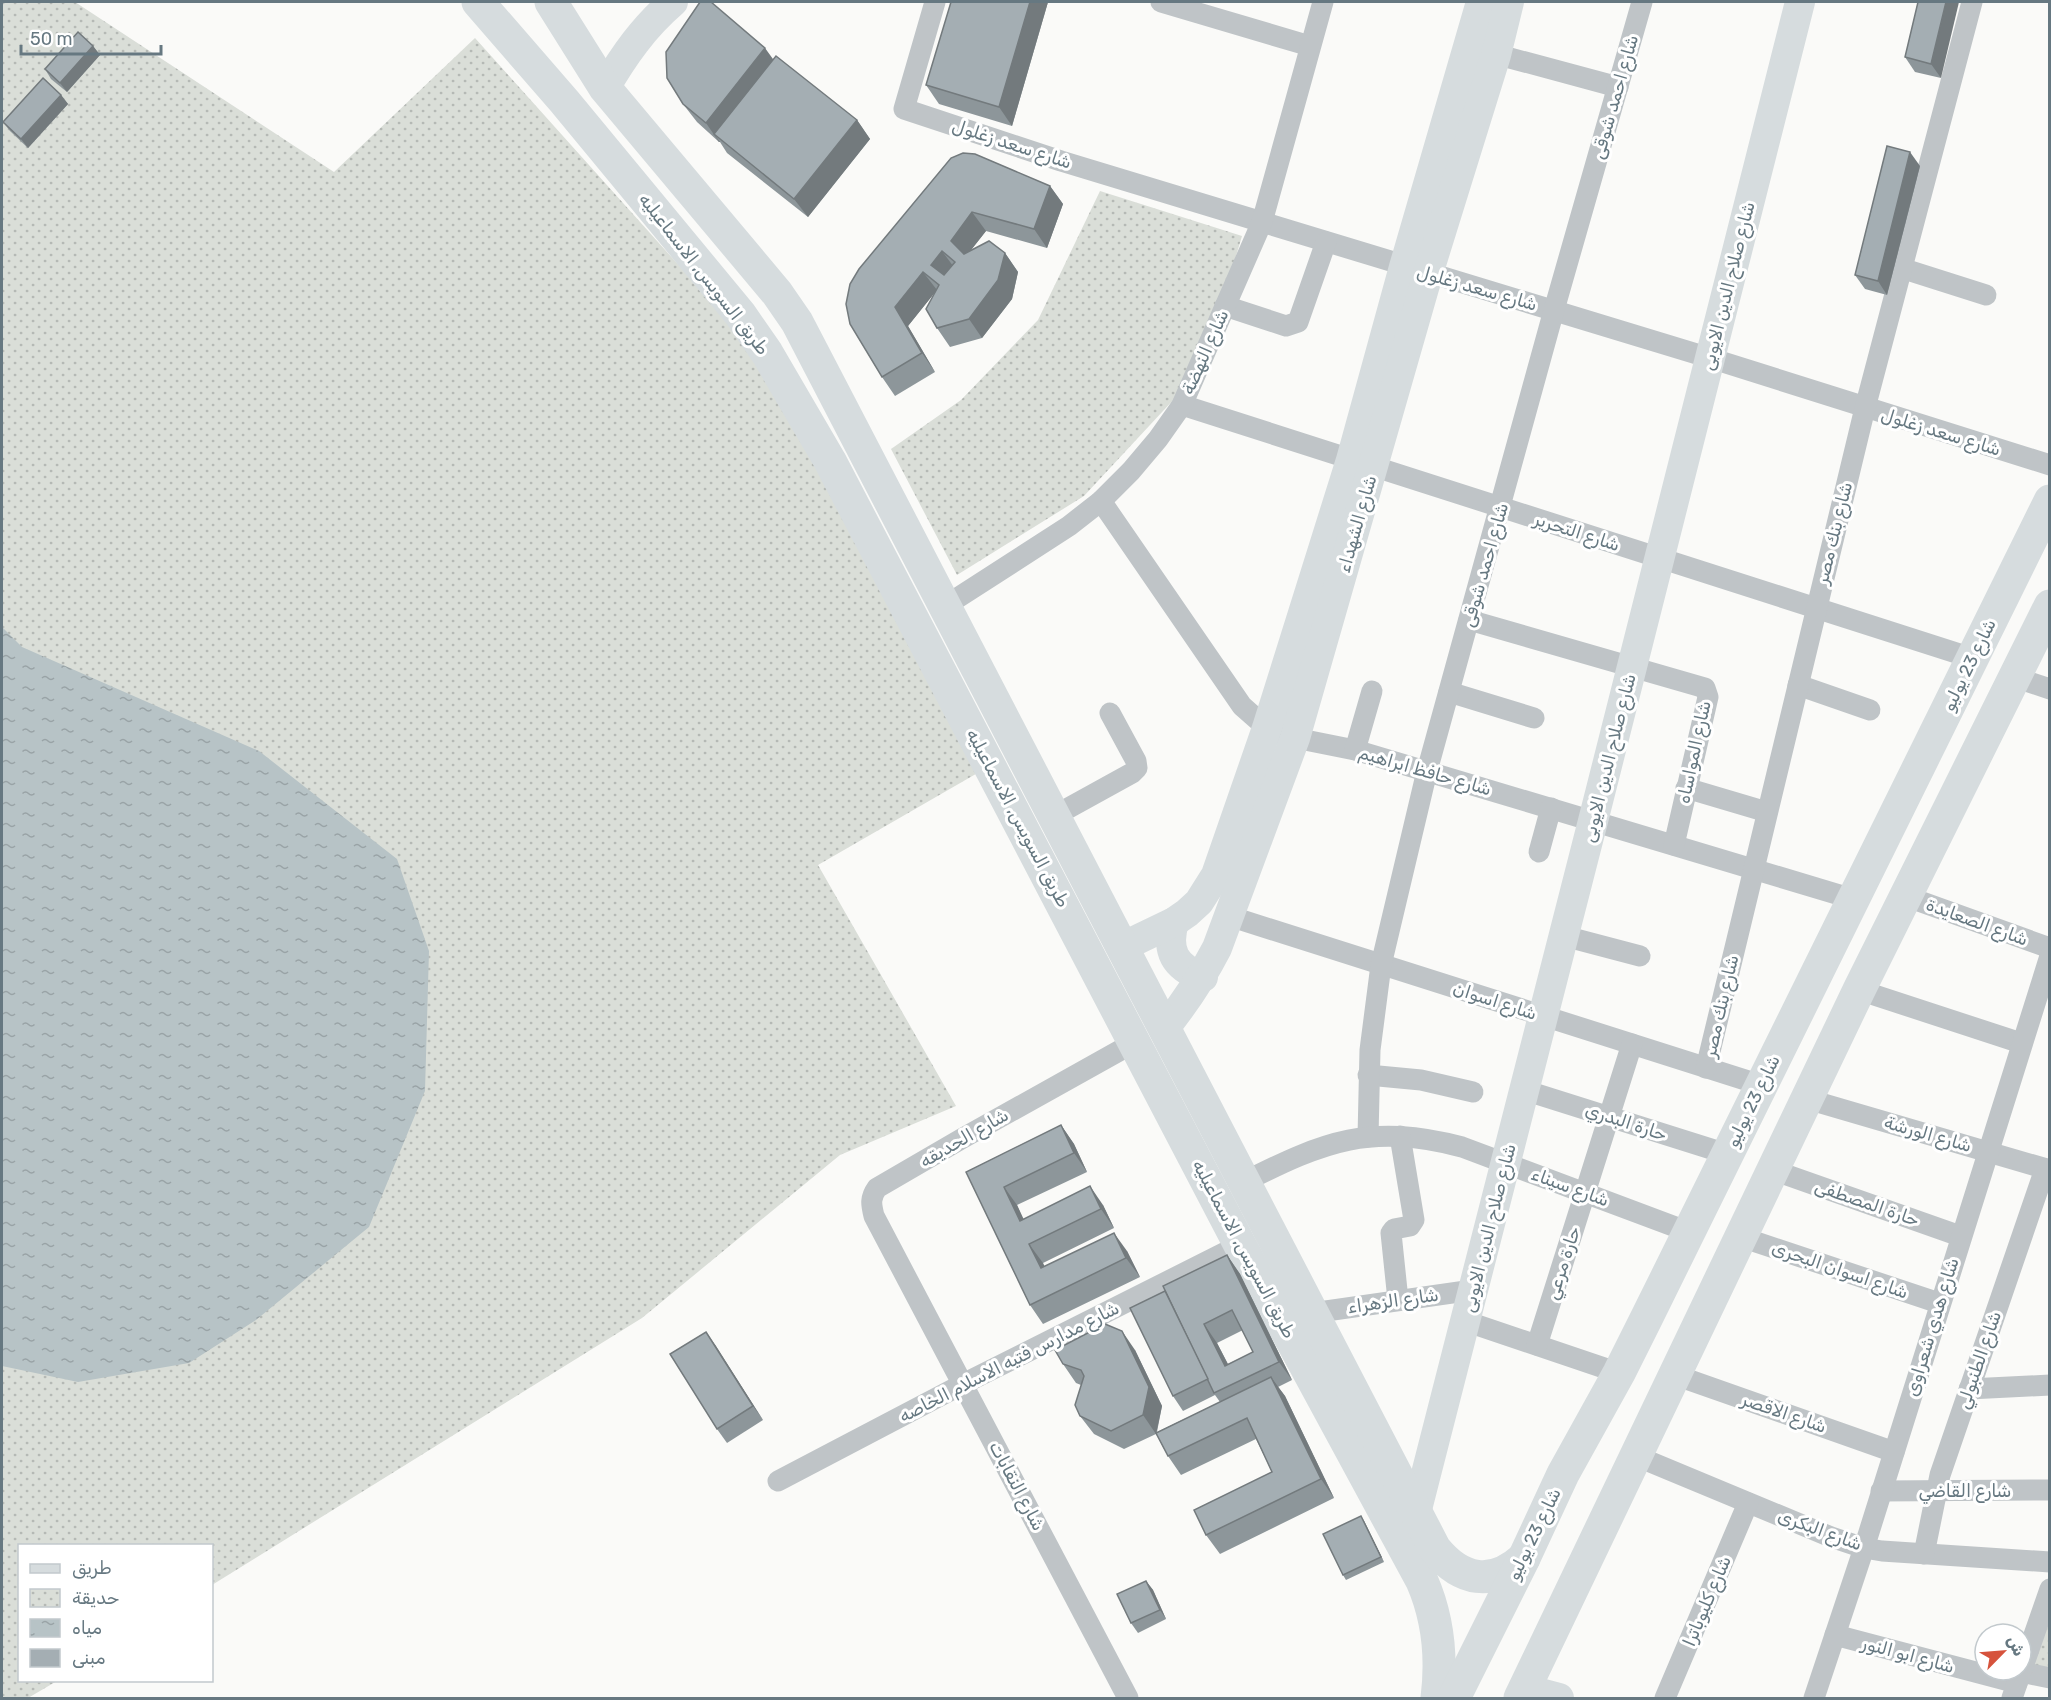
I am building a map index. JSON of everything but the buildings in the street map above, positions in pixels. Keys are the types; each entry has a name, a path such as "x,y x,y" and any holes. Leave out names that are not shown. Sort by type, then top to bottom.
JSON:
{"main road":[{"name":"طريق السويس, الاسماعيليه","path":"478,2 740,314 767,353 830,461 1136,1042 1240,1245 1434,1572"},
{"name":"طريق السويس, الاسماعيليه","path":"551,2 605,88 770,285 801,330 1435,1548 1430,1600 1440,1659 1437,1698"},
{"path":"740,314 750,313 765,303 770,285"},
{"path":"767,353 777,338 801,330"},
{"name":"شارع 23 يوليو","path":"1454,1698 1563,1474 1647,1317 2049,501"},
{"path":"1522,1694 1859,990 2049,606"},
{"path":"1689,1232 1688,1253 1698,1263 1708,1260 1741,1237"},
{"path":"1647,1317 1663,1301 1675,1298 1684,1305 1695,1334"},
{"path":"1434,1572 1459,1571 1472,1576 1501,1574 1514,1568 1524,1558"}],"street":[{"path":"605,88 620,61 638,36 673,2"},
{"name":"شارع سعد زغلول","path":"935,2 904,110 1060,161 1554,310 2049,465"},
{"path":"1161,2 1310,46"},
{"name":"شارع النهضة","path":"945,606 1069,526 1101,501 1158,439 1182,405 1262,222 1323,2"},
{"name":"شارع الشهداء","path":"1481,2 1482,50"},
{"name":"شارع الشهداء","path":"1164,1029 1185,1004 1203,977 1229,916 1482,50 1509,2"},
{"name":"شارع احمد شوقى","path":"1368,1137 1368,1075 1372,1025 1381,965 1427,771 1554,310 1642,2"},
{"name":"شارع صلاح الدين الايوبى","path":"1416,1513 1800,2"},
{"name":"شارع بنك مصر","path":"1707,1068 1865,408 1972,2"},
{"path":"1482,50 1618,87"},
{"path":"1225,306 1286,326 1298,322 1326,242"},
{"path":"1901,268 1986,296"},
{"name":"شارع التحرير","path":"1182,405 1972,658"},
{"path":"1101,501 1242,706 1281,733"},
{"name":"شارع المواساه","path":"1469,620 1701,686 1707,692 1708,696 1674,845"},
{"path":"2014,677 2049,689"},
{"path":"1798,685 1870,710"},
{"path":"1355,750 1372,691"},
{"path":"1449,692 1534,718"},
{"path":"1054,816 1132,773 1137,768 1136,761 1110,713"},
{"name":"شارع الشهداء","path":"1122,947 1174,922 1199,902 1216,875 1281,733"},
{"name":"شارع حافظ ابراهيم","path":"1281,733 1355,750 1853,899"},
{"path":"1686,788 1767,812"},
{"path":"1539,852 1551,808"},
{"name":"شارع الصعايدة","path":"1905,896 2049,948"},
{"name":"شارع اسوان","path":"1229,916 1761,1085"},
{"path":"1174,922 1170,936 1172,950 1178,963 1189,972 1203,977"},
{"path":"1564,936 1640,956"},
{"name":"شارع هدي شعراوى","path":"1814,1698 1864,1548 2049,956"},
{"path":"1859,990 2021,1043"},
{"name":"شارع الحديقه","path":"905,1274 874,1216 871,1196 877,1188 1136,1042"},
{"name":"حارة مرعي","path":"1537,1345 1632,1044"},
{"path":"1368,1075 1421,1080 1473,1092"},
{"name":"حارة البدري","path":"1524,1090 1727,1154"},
{"name":"شارع الورشة","path":"1807,1099 2047,1170"},
{"path":"1398,1300 1391,1233 1394,1229 1410,1226 1414,1220 1401,1136"},
{"name":"شارع سيناء","path":"1244,1182 1294,1157 1343,1140 1401,1136 1434,1140 1462,1147 1689,1232"},
{"name":"حارة المصطفى","path":"1773,1170 1960,1236"},
{"name":"شارع الطنبولي","path":"1924,1554 1935,1491 2047,1170"},
{"name":"شارع اسوان البحرى","path":"1741,1237 1939,1303"},
{"name":"شارع مدارس فتيه الاسلام الخاصه","path":"778,1481 963,1384 1240,1245"},
{"name":"شارع النقابات","path":"905,1274 1128,1698"},
{"name":"شارع الزهراء","path":"1312,1313 1473,1290"},
{"path":"1465,1321 1618,1373"},
{"name":"شارع الاقصر","path":"1675,1375 1893,1452"},
{"path":"1969,1389 2049,1385"},
{"name":"شارع البكرى","path":"1636,1456 1831,1537 1864,1548 2049,1562"},
{"name":"شارع القاضي","path":"1881,1491 2049,1490"},
{"name":"شارع كليوباترا","path":"1665,1698 1748,1503"},
{"path":"2017,1684 2049,1589"},
{"name":"شارع ابو النور","path":"1835,1635 2017,1684 2049,1678"},
{"path":"1522,1694 1559,1698"}],"green space":[{"path":"2,2 75,2 334,172 475,38 763,359 981,771 818,865 956,1106 840,1155 642,1318 213,1584 213,1544 18,1544 18,1682 55,1682 28,1698 2,1697"},
{"path":"1100,191 1242,236 1227,286 1176,397 1084,496 957,575 891,449 961,400 1038,320"},
{"path":"2049,1590 2049,1678 2033,1674 2033,1638"}],"water":[{"path":"2,627 22,647 259,751 397,859 429,951 425,1091 369,1227 256,1320 189,1363 78,1382 2,1366"}]}
